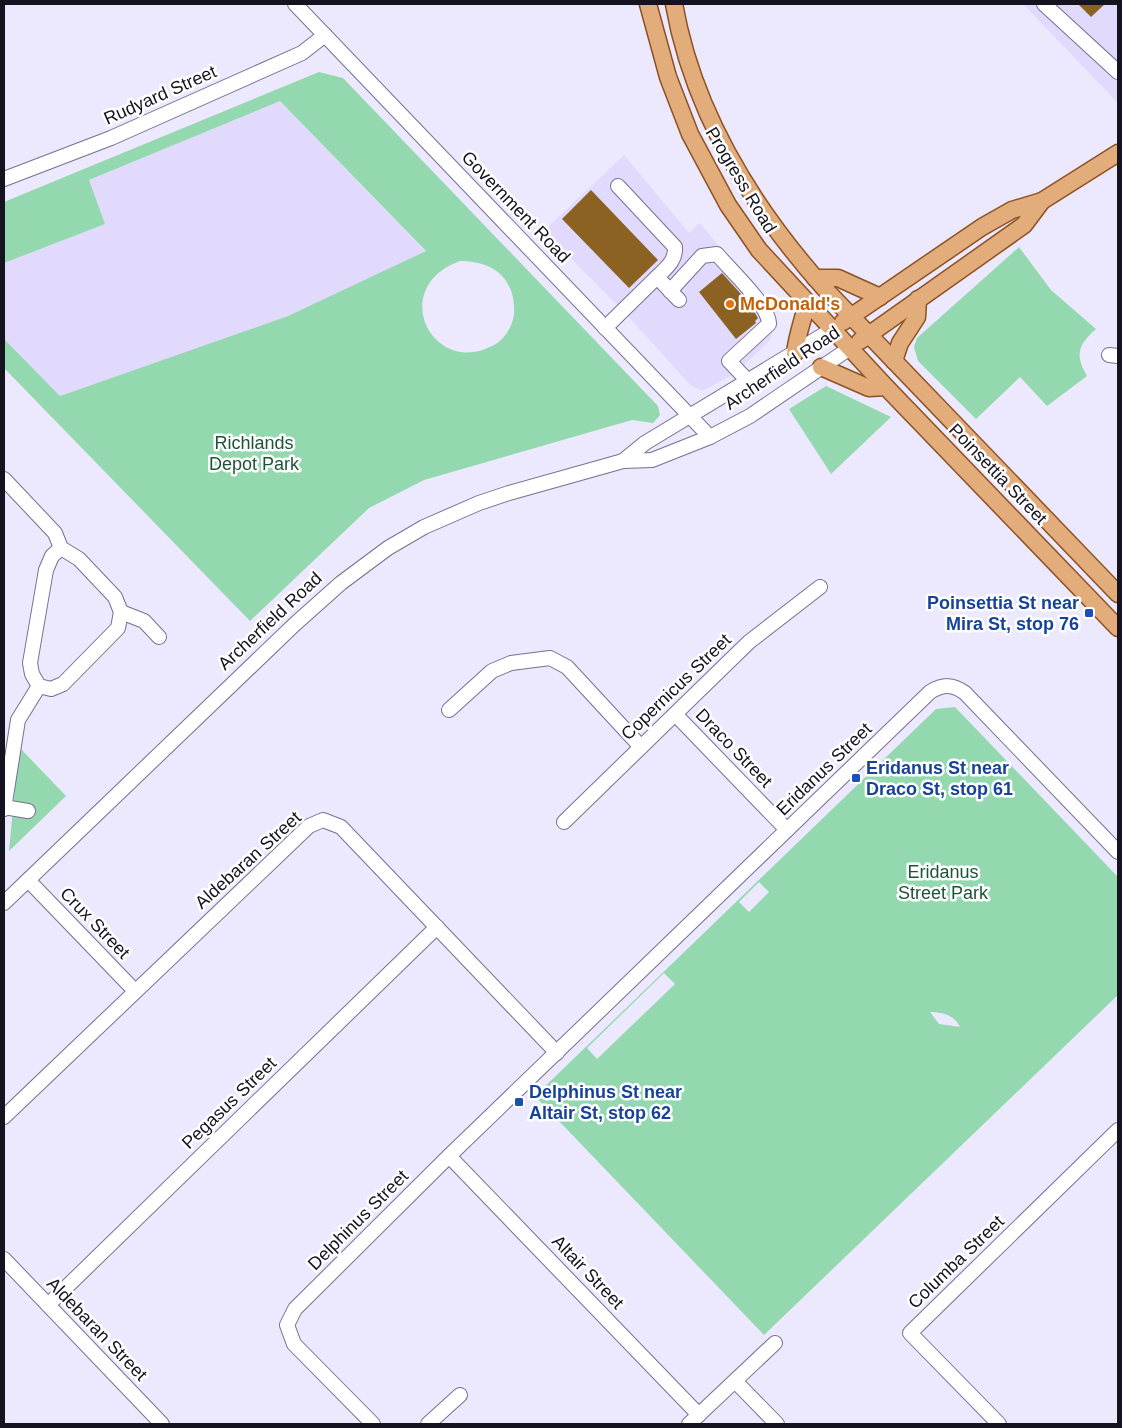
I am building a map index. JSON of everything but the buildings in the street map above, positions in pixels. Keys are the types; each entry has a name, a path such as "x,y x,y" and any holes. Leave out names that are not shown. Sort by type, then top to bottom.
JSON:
{"main road":[{"name":"Progress Road","path":"648,4 668,77 701,156 728,205 760,250 850,348"},
{"name":"Progress Road","path":"674,4 692,70 721,141 765,215 815,278 868,334"},
{"name":"Archerfield Road","path":"833,329 982,227 1012,210 1042,201 1118,152"},
{"name":"Archerfield Road","path":"850,348 1024,225 1042,201"},
{"path":"815,278 838,278 880,297"},
{"path":"894,361 900,343 917,318 918,299"},
{"path":"795,353 797,334 803,321 807,303"},
{"name":"Poinsettia Street","path":"868,334 1118,594"},
{"name":"Poinsettia Street","path":"850,348 1118,628"},
{"path":"822,367 870,388 886,387"}],"street":[{"name":"Government Road","path":"295,4 710,436"},
{"path":"1044,4 1118,72"},
{"name":"Rudyard Street","path":"4,179 111,138 293,57 317,43 326,35"},
{"path":"605,328 673,261 675,248 618,186"},
{"path":"657,277 675,296 702,256 717,254 769,317 769,324 729,361 749,382"},
{"name":"Archerfield Road","path":"623,461 645,443 749,382 833,329"},
{"name":"Archerfield Road","path":"4,903 301,618 341,583 388,548 424,527 479,503 623,461 652,460 710,436 750,416 850,348"},
{"path":"4,479 54,533 61,548 85,566 115,597 121,612 118,628 63,684 51,689 39,686 32,674 30,663 46,570 52,556 61,548"},
{"name":"Copernicus Street","path":"564,822 749,642 820,587"},
{"path":"121,612 144,621 159,637"},
{"path":"450,710 492,671 511,662 550,658 567,667 641,747"},
{"name":"Eridanus Street","path":"557,1053 930,692 944,685 951,686 965,693 1118,852"},
{"path":"28,811 4,808 18,720 39,686"},
{"name":"Draco Street","path":"675,714 788,830"},
{"name":"Aldebaran Street","path":"4,1117 309,826 323,820 341,827 557,1053"},
{"name":"Crux Street","path":"28,880 135,991"},
{"name":"Pegasus Street","path":"48,1305 437,927"},
{"name":"Delphinus Street","path":"374,1424 294,1344 287,1325 295,1310 449,1156 557,1053"},
{"name":"Columba Street","path":"999,1424 910,1333 1118,1130"},
{"name":"Altair Street","path":"449,1156 694,1420"},
{"name":"Aldebaran Street","path":"4,1259 162,1424"},
{"path":"694,1420 774,1344"},
{"path":"735,1381 777,1424"},
{"path":"428,1424 460,1395"}],"shaded area":[{"path":"1023,4 1118,4 1118,103"},
{"path":"280,101 426,252 288,316 60,396 4,339 4,263 105,224 89,180"},
{"path":"624,155 689,233 700,223 776,316 770,340 736,373 702,391 691,386 626,314 544,231"}],"green space":[{"name":"Richlands Depot Park","path":"319,72 343,78 658,406 660,415 653,423 632,420 424,480 369,508 250,621 4,368 4,339 60,396 288,316 426,251 280,101 89,180 105,224 4,263 4,202","holes":["460,261 483,264 493,269 507,282 514,302 513,319 510,328 501,340 494,345 472,352 452,350 437,340 426,326 422,308 426,290 438,273"]},
{"path":"1019,247 1051,290 1096,329 1080,350 1081,361 1087,376 1047,406 1020,377 976,419 918,361 914,347 917,338"},
{"path":"826,386 891,417 831,474 789,409"},
{"name":"Eridanus Street Park","path":"955,707 1118,877 1118,995 764,1335 535,1096 936,709","holes":["759,882 769,892 749,912 739,902","664,973 675,984 597,1059 587,1048","930,1012 947,1015 955,1020 960,1027 939,1024"]},
{"path":"19,747 66,796 9,851"}],"place":[{"name":"McDonald's","path":"730,304"},
{"name":"Poinsettia St near Mira St, stop 76","path":"1089,613"},
{"name":"Eridanus St near Draco St, stop 61","path":"856,778"},
{"name":"Delphinus St near Altair St, stop 62","path":"519,1102"}]}
